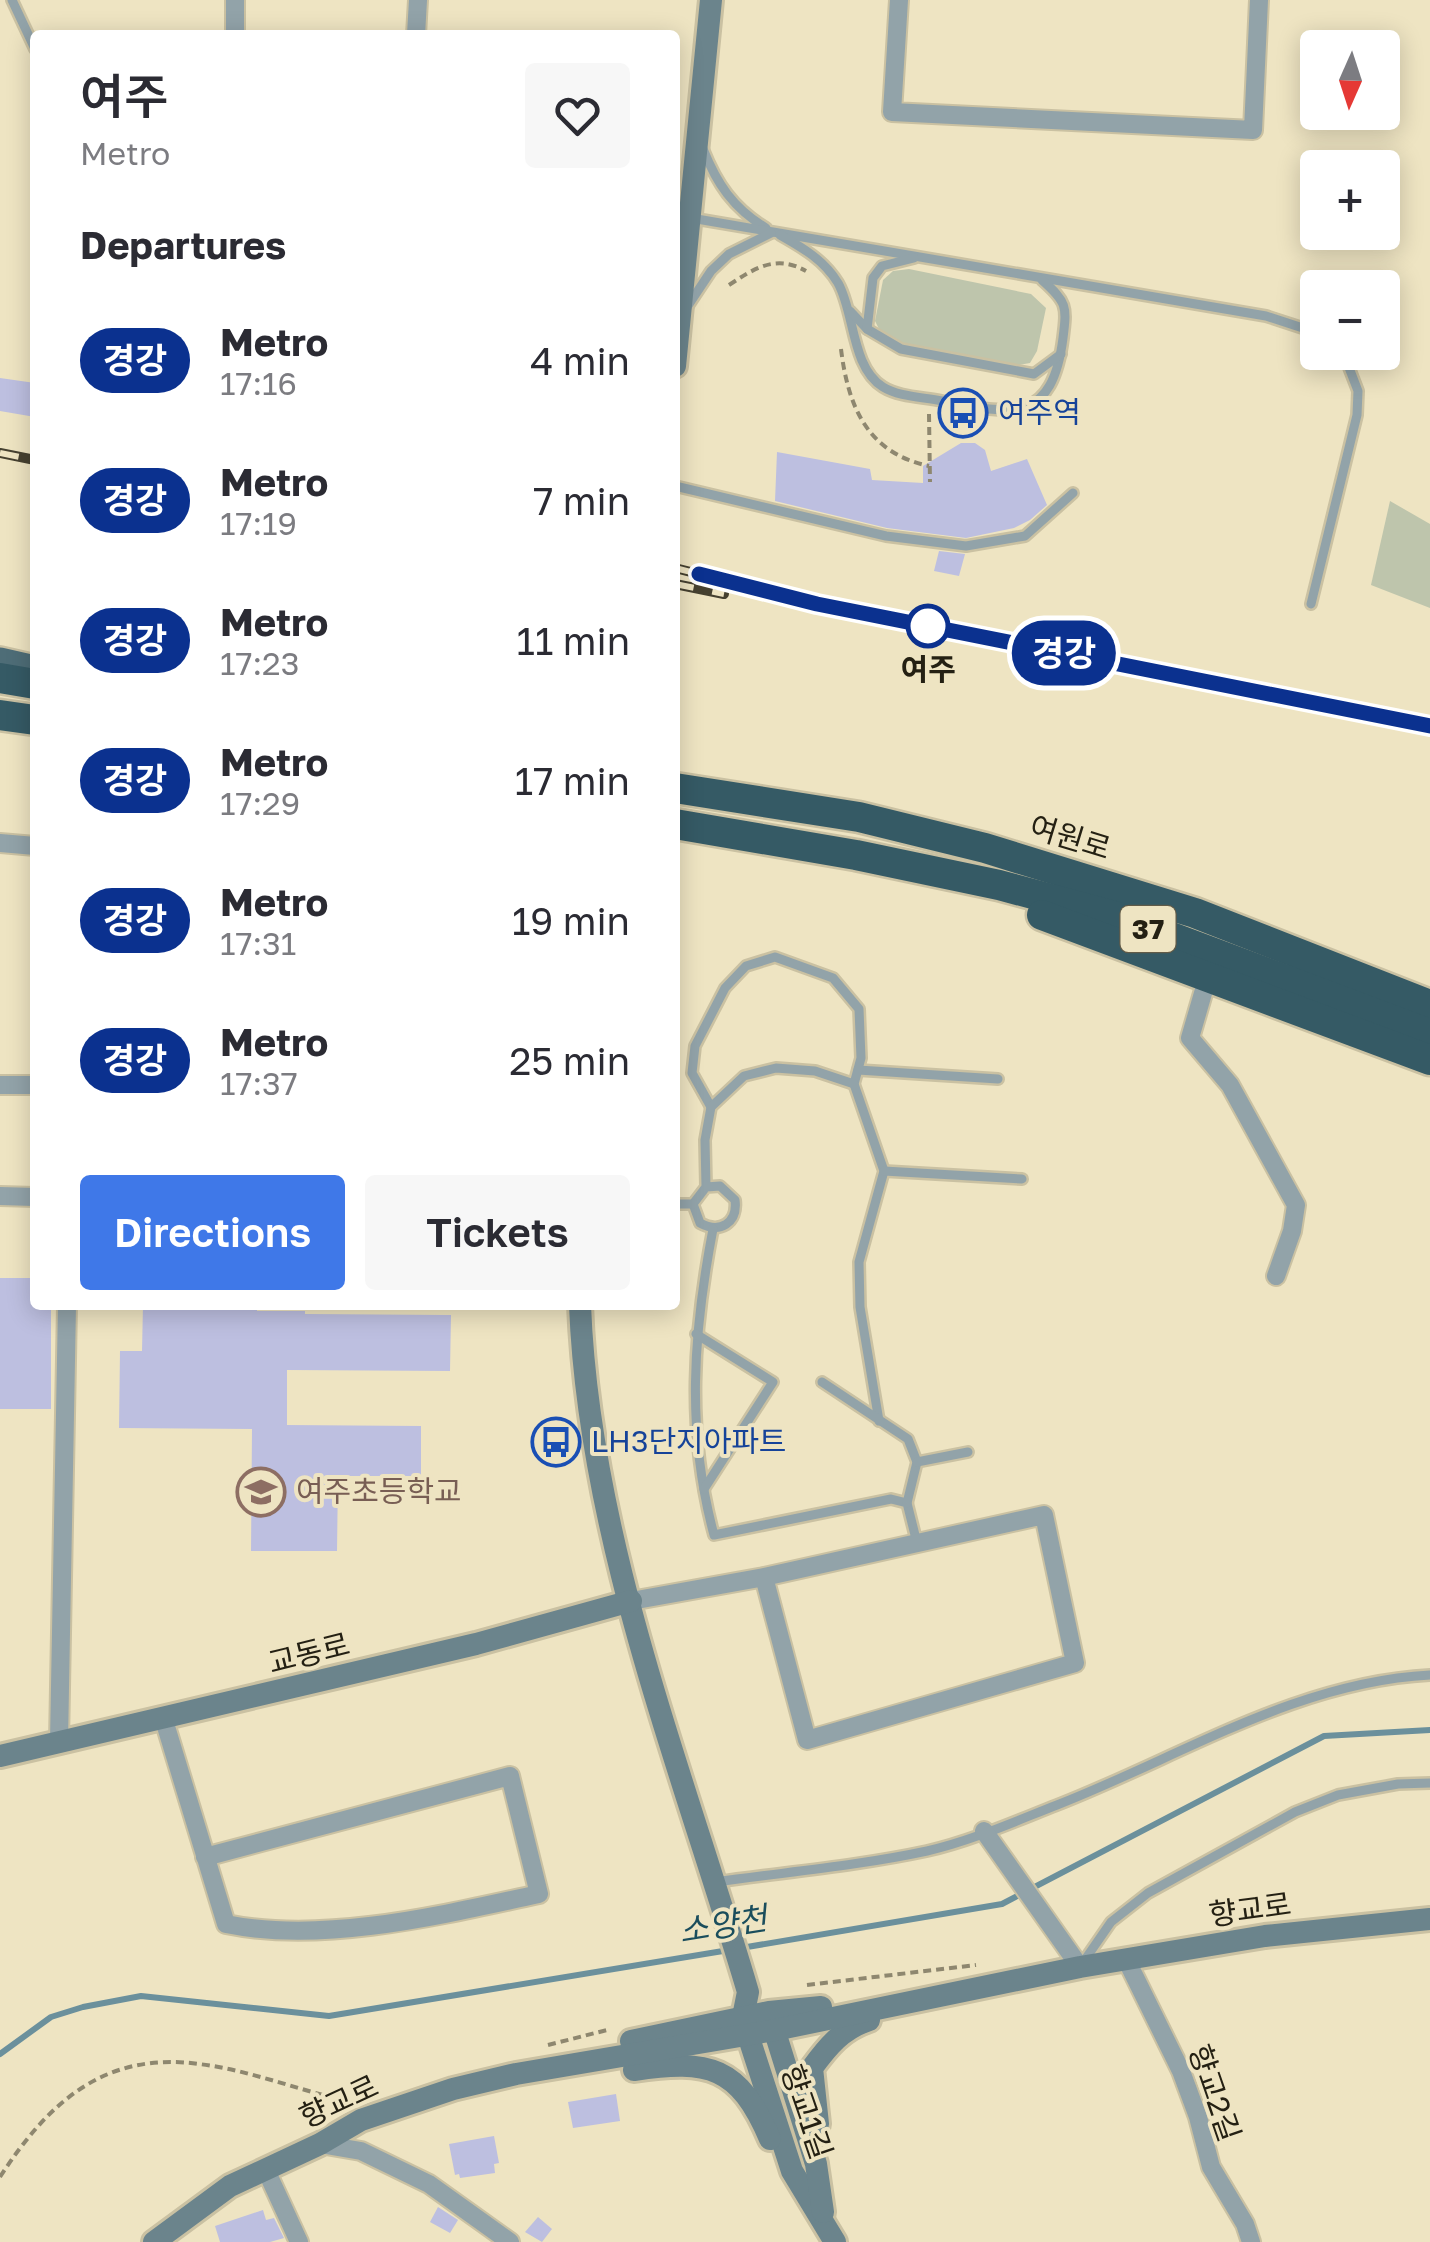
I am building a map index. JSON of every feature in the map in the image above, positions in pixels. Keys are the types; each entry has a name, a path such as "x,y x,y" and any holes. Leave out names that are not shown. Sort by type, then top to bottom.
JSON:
{"highway":[{"path":"0,678 30,683"},
{"path":"0,715 30,719"},
{"path":"0,732 30,736"},
{"name":"여원로","path":"680,789 859,817 985,848 1195,913 1430,1005"},
{"name":"여원로","path":"680,825 999,884 1118,918 1430,1034"},
{"path":"999,884 1042,915 1430,1060"}],"main road":[{"path":"0,660 30,667"}],"street":[{"path":"235,0 235,30"},
{"path":"416,30 418,0"},
{"path":"680,317 683,217 699,139 711,0"},
{"path":"899,0 892,112 1253,130 1259,0"},
{"path":"0,843 30,846"},
{"path":"1208,976 1190,1038 1230,1085 1296,1206 1292,1231 1276,1276"},
{"path":"0,1084 30,1085"},
{"path":"0,1196 30,1197"},
{"path":"60,1742 67,1310"},
{"path":"580,1310 583,1370 605,1505 745,1983 746,2026"},
{"path":"630,1601 764,1577 1044,1515 1074,1663 806,1740 764,1577"},
{"name":"교동로","path":"0,1756 476,1644 630,1601"},
{"path":"164,1720 226,1924 265,1932 414,1921 538,1894 510,1776 206,1857"},
{"path":"987,1837 1080,1967"},
{"name":"향교로","path":"154,2242 230,2186 361,2120 516,2074 572,2066 594,2049 746,2026 896,1996 929,1999 1080,1967 1266,1936 1430,1919"},
{"name":"향교2길","path":"1127,1961 1181,2071 1211,2167 1245,2224 1250,2242"},
{"path":"745,1983 772,2021"},
{"path":"816,2164 821,2140 812,2068 830,2044 850,2027 929,1999"},
{"name":"향교1길","path":"772,2021 816,2164 830,2232"},
{"name":"향교1길","path":"746,2026 792,2171 830,2232"},
{"path":"572,2066 603,2074 700,2065 726,2075 748,2097 781,2164 792,2171"},
{"path":"320,2144 361,2151 429,2184 510,2242"},
{"path":"266,2170 299,2242"}],"lane":[{"path":"12,0 30,38"},
{"path":"699,139 714,177 731,202 748,217 810,252 826,267 848,309 870,374 881,386 899,394 1002,412 1029,406 1045,394 1056,376 1067,309 1060,296 1040,278"},
{"path":"683,217 1266,316 1300,327"},
{"path":"680,317 729,254 773,232"},
{"path":"867,329 873,278 882,266 927,257"},
{"path":"848,309 867,329 900,349 1034,374 1061,354"},
{"path":"1310,604 1357,415 1358,391 1350,370"},
{"path":"680,487 886,536 966,546 1025,536 1073,493"},
{"path":"712,1107 692,1073 695,1046 725,988 746,966 775,957 833,978 858,1009 862,1036 854,1084 884,1170 859,1262 866,1354 880,1420"},
{"path":"706,1187 705,1140 712,1107 744,1076 776,1068 815,1072 854,1084"},
{"path":"858,1070 998,1079"},
{"path":"884,1170 1022,1180"},
{"path":"706,1187 726,1189 736,1207 732,1220 713,1229 700,1223 693,1204 706,1187"},
{"path":"680,1204 693,1204"},
{"path":"713,1229 693,1369 702,1492 714,1535 891,1499 907,1504"},
{"path":"696,1334 772,1382 702,1492"},
{"path":"822,1382 908,1440 916,1462 907,1504 917,1543"},
{"path":"916,1462 968,1452"},
{"path":"717,1888 987,1837 1306,1698 1374,1680 1430,1675"},
{"path":"1080,1967 1111,1922 1148,1893 1295,1812 1354,1792 1430,1783"}],"path":[{"path":"729,285 758,266 778,262 792,264 817,278"},
{"path":"839,334 849,400 862,423 886,446 930,466"},
{"path":"928,408 930,482"},
{"path":"796,1986 983,1964"},
{"path":"548,2045 622,2026"},
{"path":"0,2177 26,2138 65,2097 93,2081 146,2064 202,2064 354,2103"}],"green space":[{"path":"909,269 1031,294 1046,308 1037,351 1030,363 1013,366 892,341 881,333 875,321 883,280 893,271"},
{"path":"1390,501 1430,524 1430,608 1371,585"}],"building":[{"path":"0,378 30,382 30,416 0,411"},
{"path":"961,443 975,443 985,450 991,471 1027,459 1047,505 1014,528 966,538 887,528 775,501 777,452 870,469 872,480 923,483 923,466"},
{"path":"939,551 965,554 959,576 934,571"},
{"path":"0,1278 30,1278 30,1310 51,1310 51,1409 0,1409"},
{"path":"143,1310 451,1315 450,1371 287,1370 287,1425 421,1426 421,1476 338,1476 337,1551 251,1551 252,1429 119,1428 120,1351 142,1351"},
{"path":"616,2094 620,2121 573,2128 568,2102"},
{"path":"494,2136 499,2163 494,2164 495,2173 460,2178 455,2175 449,2144"},
{"path":"438,2207 458,2220 450,2233 430,2222"},
{"path":"263,2210 266,2220 274,2218 284,2238 270,2242 220,2242 215,2226"},
{"path":"538,2217 552,2229 542,2242 525,2232"}],"waterway":[{"name":"소양천","path":"741,1948 1002,1904 1324,1736 1430,1730"},
{"name":"소양천","path":"0,2054 51,2017 141,1996 329,2016 729,1950"}],"railway":[{"path":"0,453 30,459"},
{"path":"680,569 817,604 1430,726"},
{"path":"680,585 724,594"}],"metro line":[{"name":"경강","path":"699,574 817,604 1430,726"}],"place":[{"name":"여주역","path":"963,413"},
{"name":"여주","path":"928,626"},
{"name":"LH3단지아파트","path":"556,1442"},
{"name":"여주초등학교","path":"261,1492"}]}
